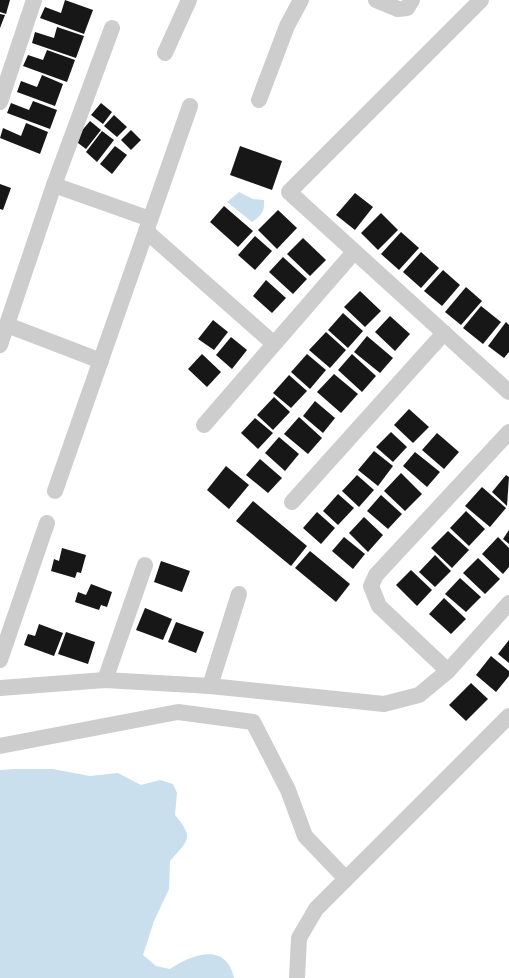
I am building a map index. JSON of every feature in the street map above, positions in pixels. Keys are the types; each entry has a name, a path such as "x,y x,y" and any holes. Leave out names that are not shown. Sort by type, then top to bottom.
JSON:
{"street":[{"path":"0,102 34,0"},
{"path":"165,53 189,0"},
{"path":"259,100 287,26 301,0"},
{"path":"376,0 398,9 407,8 412,0"},
{"path":"481,0 288,192 509,392"},
{"path":"0,345 54,185 112,28"},
{"path":"55,491 190,106"},
{"path":"54,185 148,225 274,343"},
{"path":"204,425 354,252"},
{"path":"7,325 100,361"},
{"path":"292,502 444,333"},
{"path":"448,671 379,606 370,586 376,574 509,432"},
{"path":"0,660 48,523"},
{"path":"105,680 145,565"},
{"path":"210,686 239,594"},
{"path":"0,688 105,680 210,686 384,704 419,695 448,671 509,603"},
{"path":"0,746 178,712 253,722 288,790 305,836 346,879"},
{"path":"297,978 299,938 316,909 509,716"}],"water":[{"path":"239,192 253,199 264,200 262,213 252,222 227,202"},
{"path":"53,769 90,776 118,773 141,785 160,780 173,784 177,793 175,815 185,829 187,839 170,861 169,889 154,921 143,955 156,966 170,969 197,956 216,955 224,959 230,966 234,978 0,978 0,770"}],"building":[{"path":"0,0 10,0 6,14 0,12"},
{"path":"65,0 93,10 84,34 40,18 45,7 61,13"},
{"path":"0,14 5,15 0,28"},
{"path":"57,27 84,36 76,58 32,43 35,32 54,38"},
{"path":"47,50 75,60 67,82 23,66 28,55 43,60"},
{"path":"42,75 63,84 55,106 17,92 21,81 37,87"},
{"path":"33,101 57,110 50,129 7,113 11,103 29,110"},
{"path":"101,103 112,112 103,124 91,115"},
{"path":"114,115 127,127 117,137 104,126"},
{"path":"90,121 101,130 86,149 74,140"},
{"path":"26,123 48,132 40,154 0,138 3,128 21,136"},
{"path":"131,130 141,140 131,150 121,140"},
{"path":"102,131 114,140 97,162 86,152"},
{"path":"115,146 127,155 112,174 100,164"},
{"path":"240,146 282,161 272,190 230,175"},
{"path":"0,184 11,188 3,210 0,209"},
{"path":"355,193 373,207 355,230 336,215"},
{"path":"224,206 253,231 238,247 210,222"},
{"path":"278,210 297,228 277,249 258,230"},
{"path":"381,213 398,230 378,250 361,233"},
{"path":"401,232 419,248 399,270 381,254"},
{"path":"255,236 272,251 255,270 238,255"},
{"path":"303,238 326,260 310,276 287,254"},
{"path":"421,252 439,268 421,288 403,272"},
{"path":"283,257 307,279 293,294 269,272"},
{"path":"443,270 460,285 442,306 424,291"},
{"path":"266,280 286,298 272,313 253,296"},
{"path":"466,287 482,301 461,325 445,312"},
{"path":"360,291 381,311 365,327 344,307"},
{"path":"481,306 501,322 483,344 463,328"},
{"path":"343,313 363,331 348,348 328,330"},
{"path":"390,316 410,334 395,351 375,332"},
{"path":"213,320 228,332 214,350 198,339"},
{"path":"506,322 509,325 509,352 504,358 488,346"},
{"path":"326,332 346,350 330,368 309,350"},
{"path":"367,336 393,358 380,373 354,352"},
{"path":"231,337 247,350 232,369 216,355"},
{"path":"202,354 221,372 207,387 188,369"},
{"path":"307,354 326,370 310,389 291,372"},
{"path":"352,354 376,376 362,392 338,370"},
{"path":"334,374 358,394 341,413 317,392"},
{"path":"289,375 307,391 291,408 273,393"},
{"path":"274,397 290,412 273,430 257,415"},
{"path":"315,401 335,418 323,433 303,416"},
{"path":"409,409 429,427 413,443 394,425"},
{"path":"299,417 322,438 308,454 284,434"},
{"path":"255,418 273,433 258,449 241,433"},
{"path":"391,432 407,447 393,462 376,447"},
{"path":"437,433 459,452 444,469 422,450"},
{"path":"279,437 299,454 285,471 265,453"},
{"path":"374,451 393,466 378,486 358,470"},
{"path":"415,452 440,472 427,487 403,466"},
{"path":"260,459 282,478 268,493 246,475"},
{"path":"226,466 249,485 229,509 207,490"},
{"path":"401,473 422,494 405,511 384,491"},
{"path":"357,475 374,490 359,507 342,491"},
{"path":"506,475 509,477 507,506 492,492"},
{"path":"482,487 506,508 490,527 465,506"},
{"path":"338,494 354,508 338,525 323,511"},
{"path":"381,495 402,514 388,529 367,511"},
{"path":"253,501 307,546 291,566 236,521"},
{"path":"466,511 485,529 469,546 450,528"},
{"path":"317,512 335,528 321,544 303,528"},
{"path":"364,517 383,535 368,552 349,533"},
{"path":"509,530 509,544 503,539"},
{"path":"448,531 469,550 452,568 431,548"},
{"path":"344,537 365,554 353,569 332,551"},
{"path":"498,537 509,548 509,567 503,574 482,554"},
{"path":"62,548 86,555 81,573 77,572 75,578 51,571 54,559 59,561"},
{"path":"310,551 350,584 336,602 295,568"},
{"path":"435,555 451,571 435,587 419,572"},
{"path":"478,558 500,579 485,594 463,573"},
{"path":"161,561 190,571 182,592 154,582"},
{"path":"411,570 432,590 417,606 396,585"},
{"path":"460,578 481,597 466,612 445,594"},
{"path":"91,584 112,592 107,607 101,605 99,610 75,602 78,592 86,595"},
{"path":"444,598 466,619 451,634 429,614"},
{"path":"145,608 172,619 163,640 136,630"},
{"path":"176,622 204,632 196,653 168,642"},
{"path":"39,624 63,633 54,656 24,645 28,634 35,636"},
{"path":"66,632 95,642 88,664 58,654"},
{"path":"509,640 509,663 498,654"},
{"path":"491,656 509,671 509,676 496,692 476,675"},
{"path":"471,683 488,699 466,721 449,705"}]}
